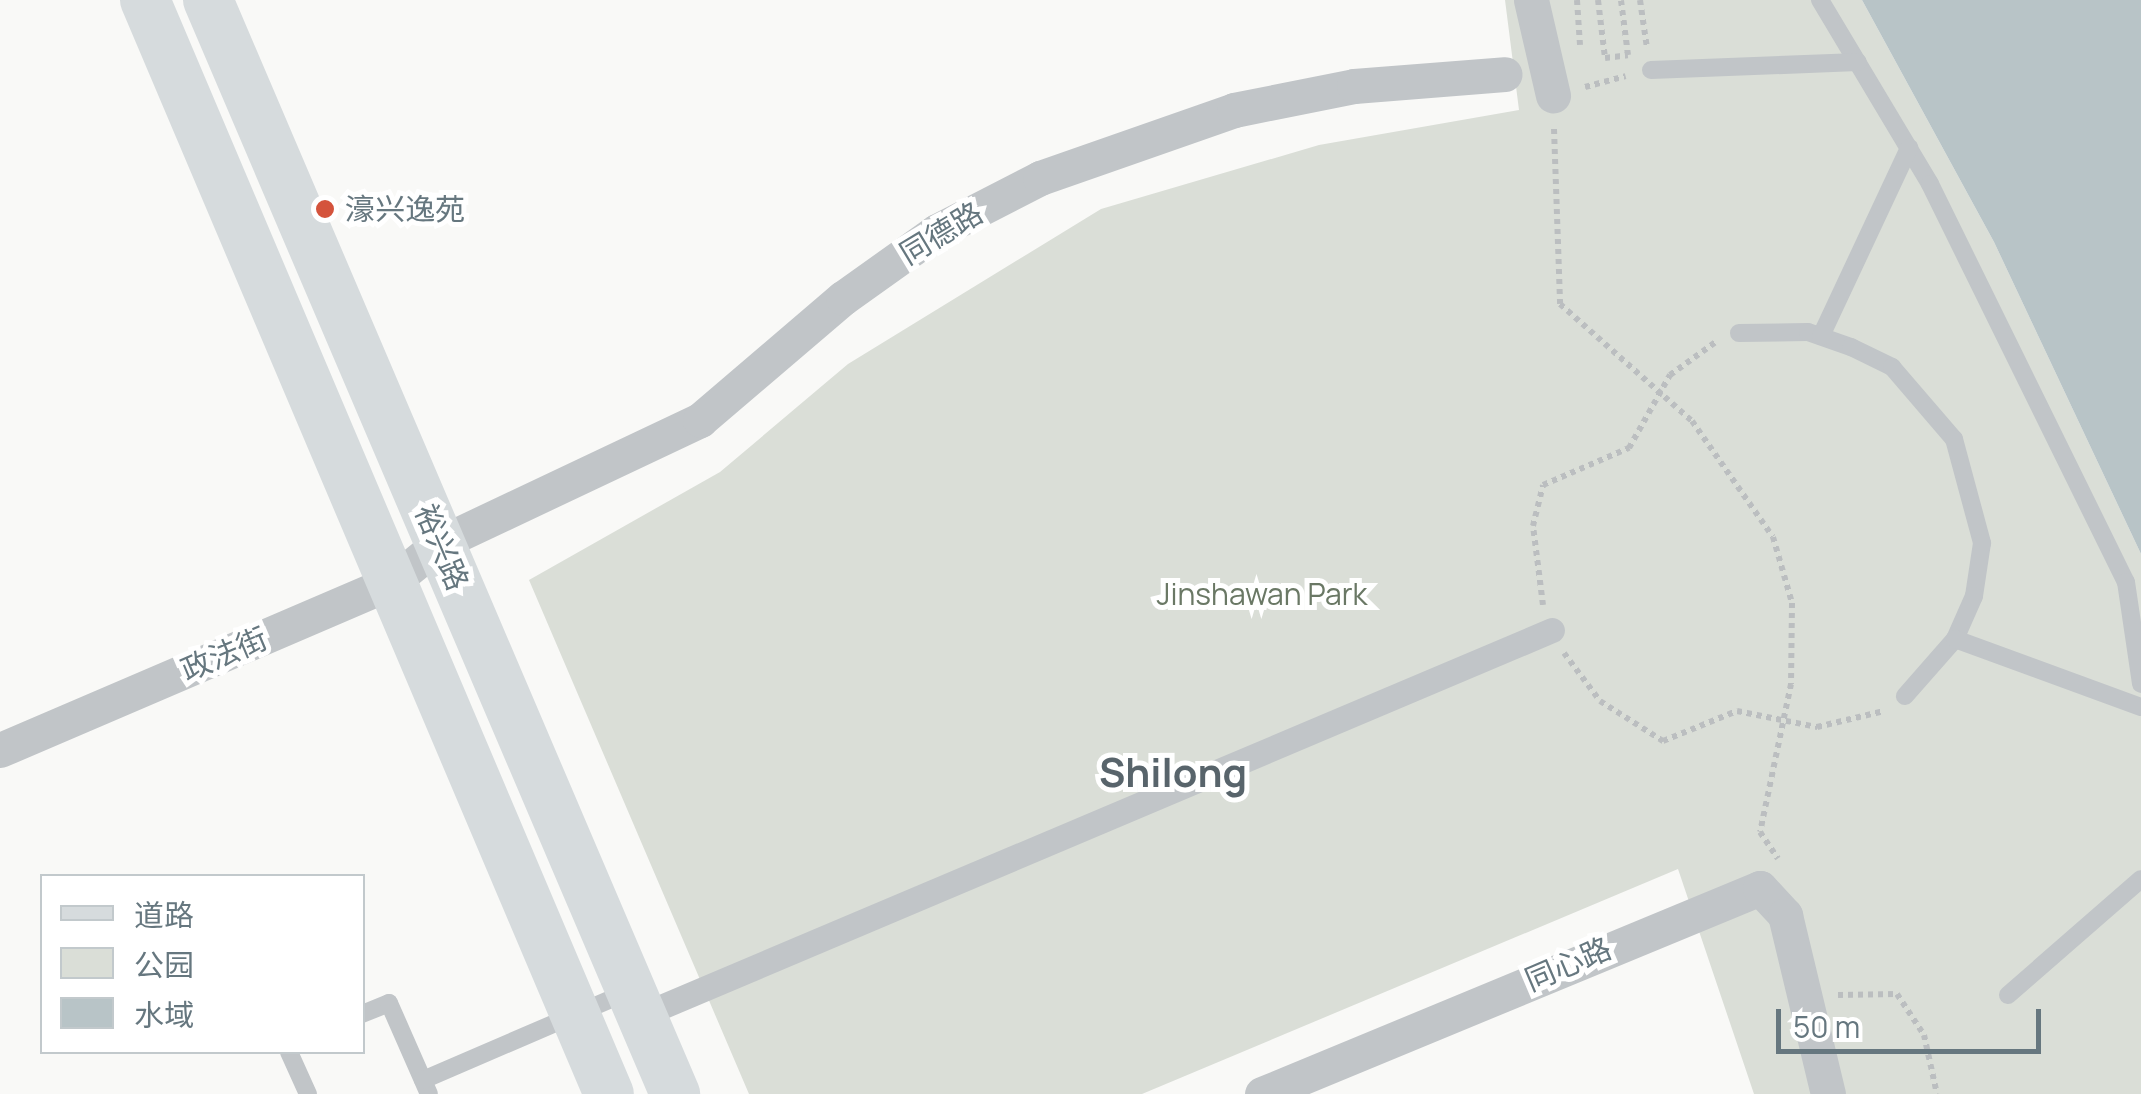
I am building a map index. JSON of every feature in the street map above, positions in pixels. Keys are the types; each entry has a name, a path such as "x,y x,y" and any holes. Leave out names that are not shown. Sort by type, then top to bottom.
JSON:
{"main road":[{"name":"裕兴路","path":"146,0 609,1094"},
{"name":"裕兴路","path":"208,0 676,1094"}],"street":[{"path":"1531,0 1553,95"},
{"name":"同德路","path":"440,543 700,420 843,298 936,232 1040,178 1234,110 1354,86 1505,74"},
{"name":"政法街","path":"0,750 392,582 440,543"},
{"path":"637,1002 1552,630"},
{"name":"同心路","path":"1262,1094 1760,888 1785,915 1816,999"},
{"path":"1816,999 1828,1094"}],"lane":[{"path":"1820,0 1909,148 2126,582 2141,684"},
{"path":"1650,70 1858,62"},
{"path":"1821,336 1909,148"},
{"path":"1740,334 1821,336 1892,366 1954,439 1982,542 1955,639 1905,696"},
{"path":"1955,639 2141,707"},
{"path":"2008,995 2141,880"},
{"path":"365,1013 389,1002 426,1087 575,1014 637,1002"},
{"path":"290,1054 308,1094"}],"path":[{"path":"1598,0 1605,58 1628,55 1621,0"},
{"path":"1640,0 1650,70 1553,95 1560,304 1658,392 1731,466 1773,536 1792,603 1782,722 1760,832 1789,877"},
{"path":"1740,334 1688,360 1658,392 1629,448 1543,485 1532,526 1536,581 1552,630 1600,702 1663,741 1737,711 1782,722 1848,725 1905,696"},
{"path":"1816,999 1897,994 1924,1035 1937,1094"}],"green space":[{"name":"Jinshawan Park","path":"1505,0 1862,0 1994,242 2141,554 2141,1094 1754,1094 1678,869 1142,1094 749,1094 529,580 720,472 848,364 1101,209 1319,145 1519,110"}],"water":[{"path":"1862,0 2141,0 2141,554 1994,242"}],"place":[{"name":"濠兴逸苑","path":"325,209"}],"district":[{"name":"Shilong","path":"1173,772"}]}
